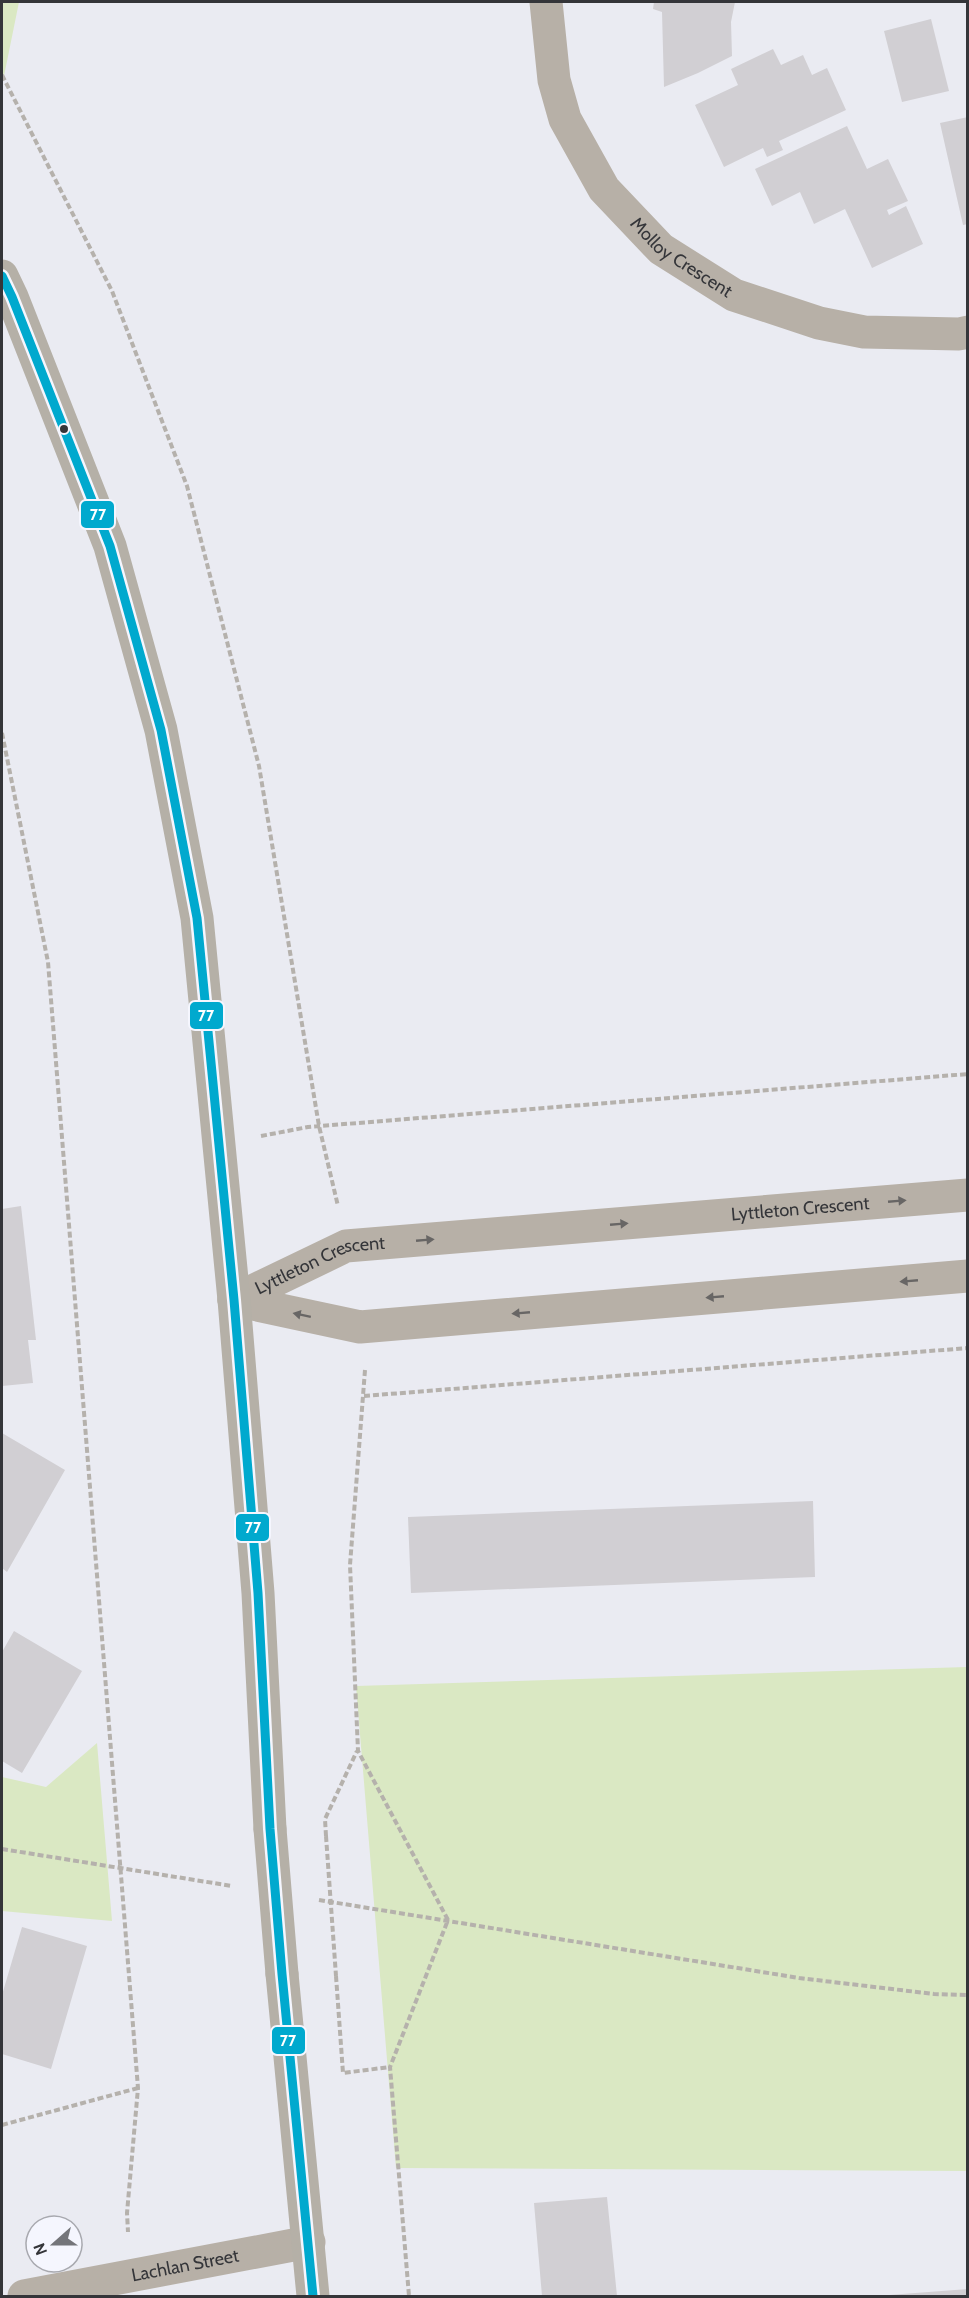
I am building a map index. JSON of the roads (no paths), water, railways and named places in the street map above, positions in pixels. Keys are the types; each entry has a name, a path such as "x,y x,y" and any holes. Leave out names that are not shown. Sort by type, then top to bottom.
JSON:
{"main road":[{"path":"2,276 110,546 161,730 197,918 234,1300 258,1593 270,1830 282,1974 314,2296"}],"street":[{"name":"Molloy Crescent","path":"546,2 554,80 565,119 604,189 662,249 734,295 819,324 864,332 959,334 968,332"},
{"name":"Lyttleton Crescent","path":"234,1300 346,1246 968,1196"},
{"name":"Lyttleton Crescent","path":"234,1300 360,1327 968,1276"},
{"name":"Lachlan Street","path":"24,2296 309,2242"}]}
